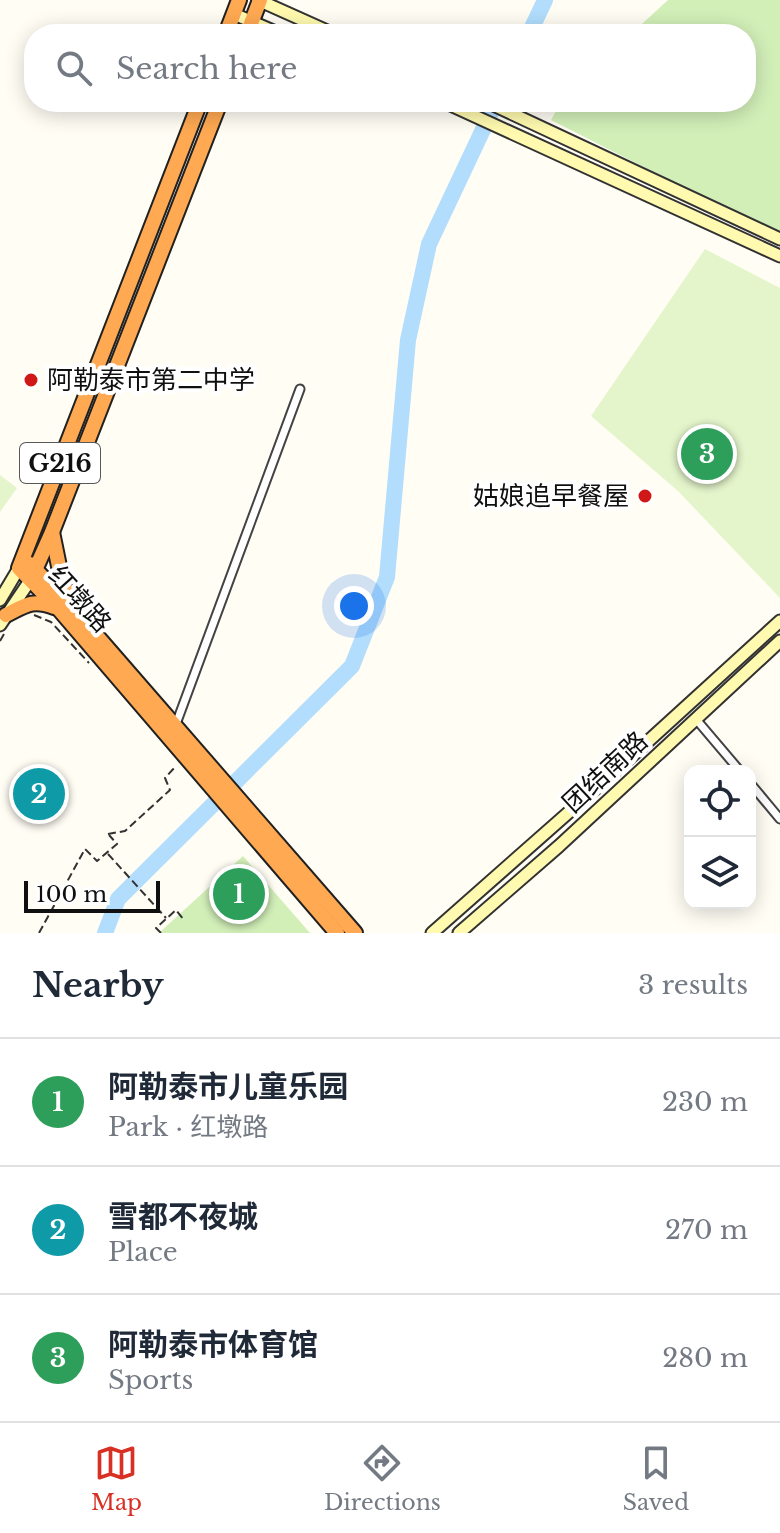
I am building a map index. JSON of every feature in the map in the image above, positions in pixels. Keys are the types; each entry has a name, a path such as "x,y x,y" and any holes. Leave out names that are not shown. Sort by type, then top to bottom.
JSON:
{"highway":[{"path":"250,24 259,0"},
{"name":"红墩路","path":"21,562 196,112"},
{"name":"红墩路","path":"52,532 216,112"},
{"path":"52,532 62,581 75,611"},
{"name":"G216","path":"33,574 52,532"},
{"path":"21,562 33,574"},
{"name":"红墩路","path":"33,574 75,611 175,727 203,770"},
{"name":"红墩路","path":"33,574 58,608 260,835 355,933"},
{"path":"5,622 29,604 40,602 58,608"},
{"name":"红墩路","path":"260,835 337,933"}],"main road":[{"path":"259,0 312,24"},
{"path":"466,112 780,256"},
{"path":"509,112 780,239"},
{"path":"0,600 21,562"},
{"path":"5,622 33,574"},
{"path":"432,933 780,621"},
{"name":"团结南路","path":"459,933 559,846 780,641"}],"street":[{"path":"175,727 300,389"},
{"path":"695,718 735,765"},
{"path":"756,790 780,819"}],"path":[{"path":"30,613 51,622 92,667"},
{"path":"0,641 5,622"},
{"path":"39,933 85,849 97,861 117,844 108,834 125,831 170,790 165,778 178,764"},
{"path":"107,853 166,918"},
{"path":"161,933 156,928 176,910 184,920"}],"green space":[{"path":"668,0 780,0 780,236 551,120 555,112 756,112 756,24 642,24"},
{"path":"705,249 780,288 780,598 678,491 591,416"},
{"path":"0,475 17,488 0,512"},
{"path":"243,856 310,933 159,933"}],"waterway":[{"path":"534,24 545,0"},
{"path":"105,933 118,899 352,666 387,577 408,340 429,244 491,112"}],"place":[{"name":"阿勒泰市第二中学","path":"31,380"},
{"name":"阿勒泰市体育馆","path":"707,454"},
{"name":"姑娘追早餐屋","path":"645,496"},
{"name":"雪都不夜城","path":"39,794"},
{"name":"阿勒泰市儿童乐园","path":"239,894"}]}
